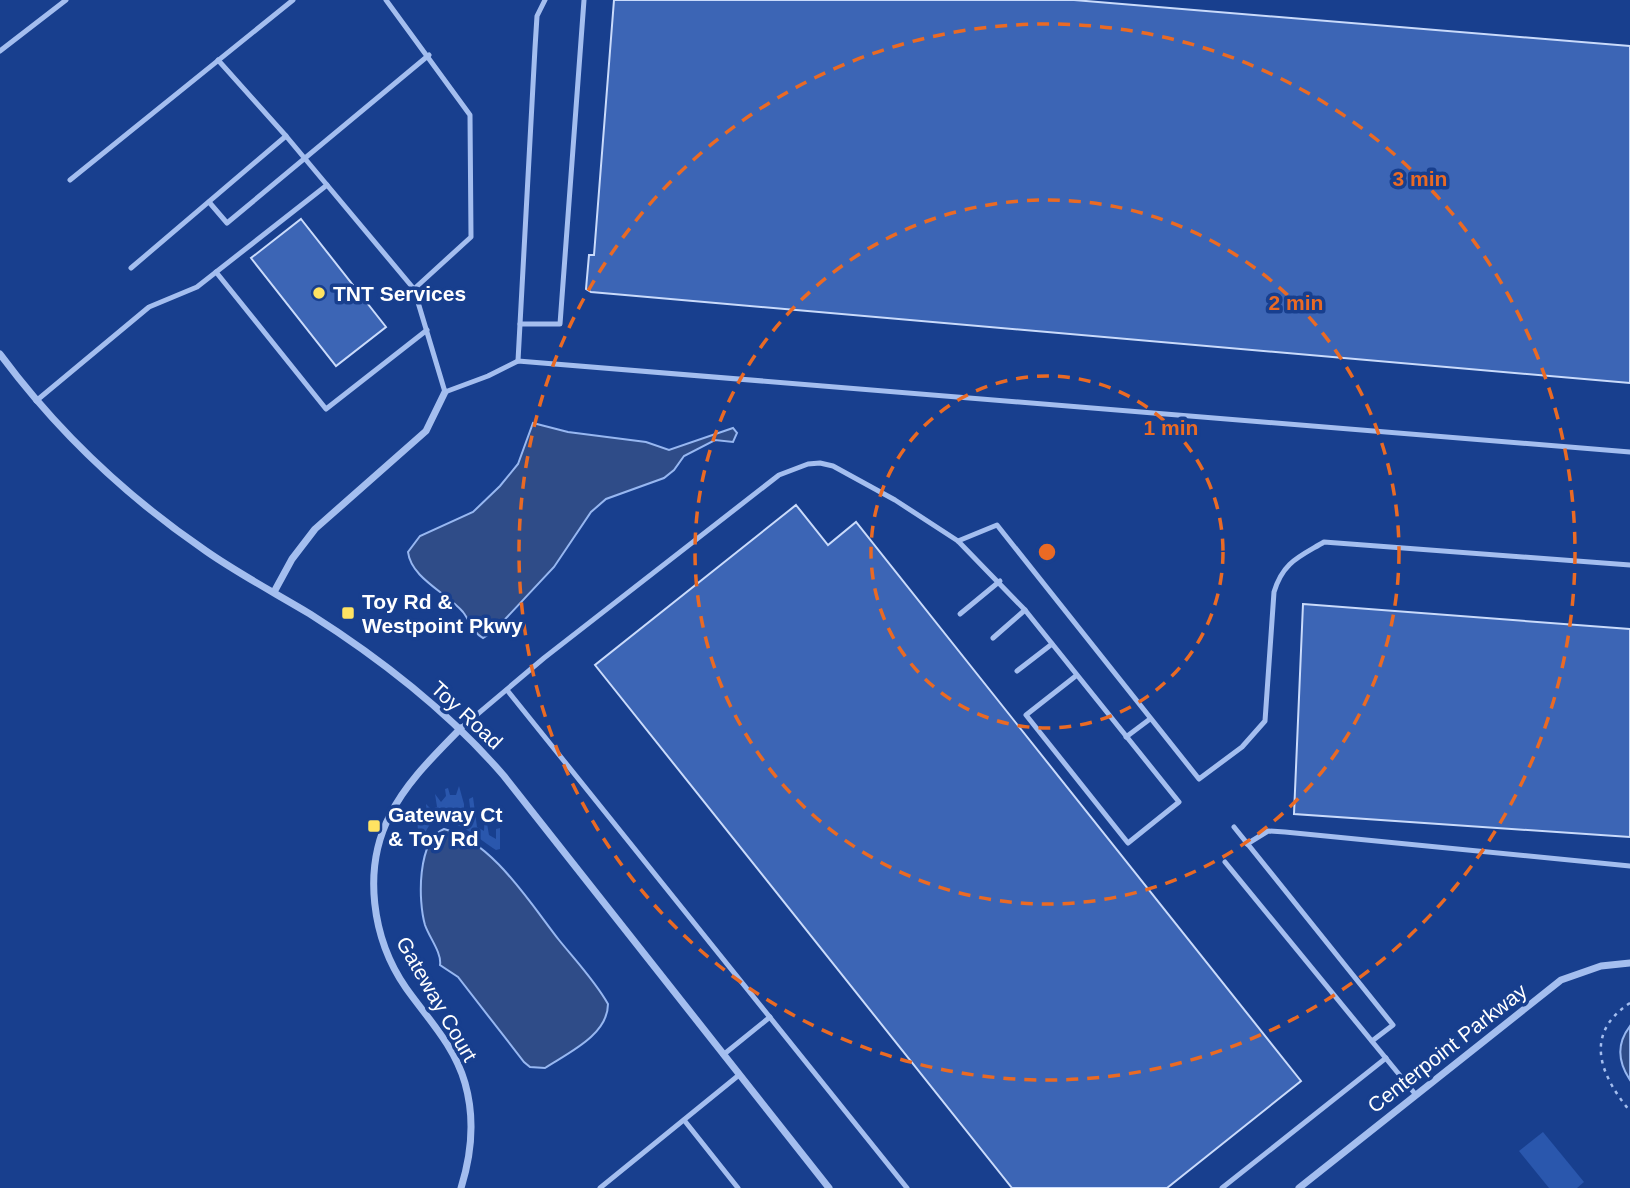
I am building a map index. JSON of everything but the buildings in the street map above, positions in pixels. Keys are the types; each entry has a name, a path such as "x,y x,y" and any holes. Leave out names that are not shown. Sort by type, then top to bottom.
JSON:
{"street":[{"name":"Toy Road","path":"0,355 36,401 86,454 136,498 207,552 363,650 461,728 504,776 829,1188"},
{"path":"274,592 292,559 315,529 426,431 445,392"},
{"name":"Gateway Court","path":"461,728 410,783 390,814 379,846 374,899 379,930 392,965 440,1031 465,1081 472,1130 469,1160 461,1188"},
{"name":"Centerpoint Parkway","path":"1299,1188 1561,980 1601,966 1630,963"}],"lane":[{"path":"0,51 66,0"},
{"path":"70,180 293,0"},
{"path":"386,0 470,114 471,237 414,289"},
{"path":"518,361 534,48 537,16 545,0"},
{"path":"520,324 560,324 584,0"},
{"path":"209,202 227,223 429,55"},
{"path":"218,60 305,158 414,289 445,392 518,361 1630,452"},
{"path":"131,268 286,136"},
{"path":"36,401 149,307 197,287 327,185"},
{"path":"216,272 326,409 427,330"},
{"path":"461,728 769,482 798,466 820,463 833,466 895,500 958,541 1000,581 1025,610 1179,802 1128,843 1026,715 1077,675"},
{"path":"958,541 997,525 1199,779 1255,735 1265,721 1274,592 1278,577 1287,564 1324,542 1630,565"},
{"path":"960,614 1000,581"},
{"path":"993,638 1025,610"},
{"path":"1017,671 1052,644"},
{"path":"506,690 907,1188"},
{"path":"1126,737 1150,719"},
{"path":"1234,827 1392,1025 1372,1041"},
{"path":"1247,844 1268,831 1630,866"},
{"path":"1225,862 1416,1094"},
{"path":"723,1055 770,1017"},
{"path":"1222,1188 1387,1058"},
{"path":"600,1188 739,1075"},
{"path":"684,1120 738,1188"}],"path":[{"path":"1630,1003 1607,1026 1600,1055 1607,1079 1630,1111"}],"shaded area":[{"path":"533,423 568,432 646,442 669,450 733,428 737,433 733,442 715,440 684,456 664,478 606,499 591,512 554,567 495,630 483,638 463,612 416,570 408,552 420,536 473,512 500,486 518,464"},
{"path":"459,786 464,804 464,819 472,823 469,799 473,797 477,827 484,831 485,812 489,835 496,839 496,829 500,828 500,849 496,850 458,825 441,820 432,821 424,834 418,832 417,813 423,817 427,813 426,804 431,809 437,807 435,794 441,802 446,796 445,789 448,788 450,795 456,795"},
{"path":"444,829 478,846 509,875 608,1004 606,1015 594,1034 545,1068 530,1067 524,1062 458,977 440,965 437,950 425,925 421,887 424,858 429,845 435,835"},
{"path":"1630,1026 1630,1080 1620,1053 1622,1040"},
{"path":"1543,1132 1584,1182 1577,1188 1549,1188 1519,1151"}],"place":[{"name":"TNT Services","path":"319,293"},
{"name":"Toy Rd & Westpoint Pkwy","path":"348,613"},
{"name":"Gateway Ct & Toy Rd","path":"374,826"}]}
